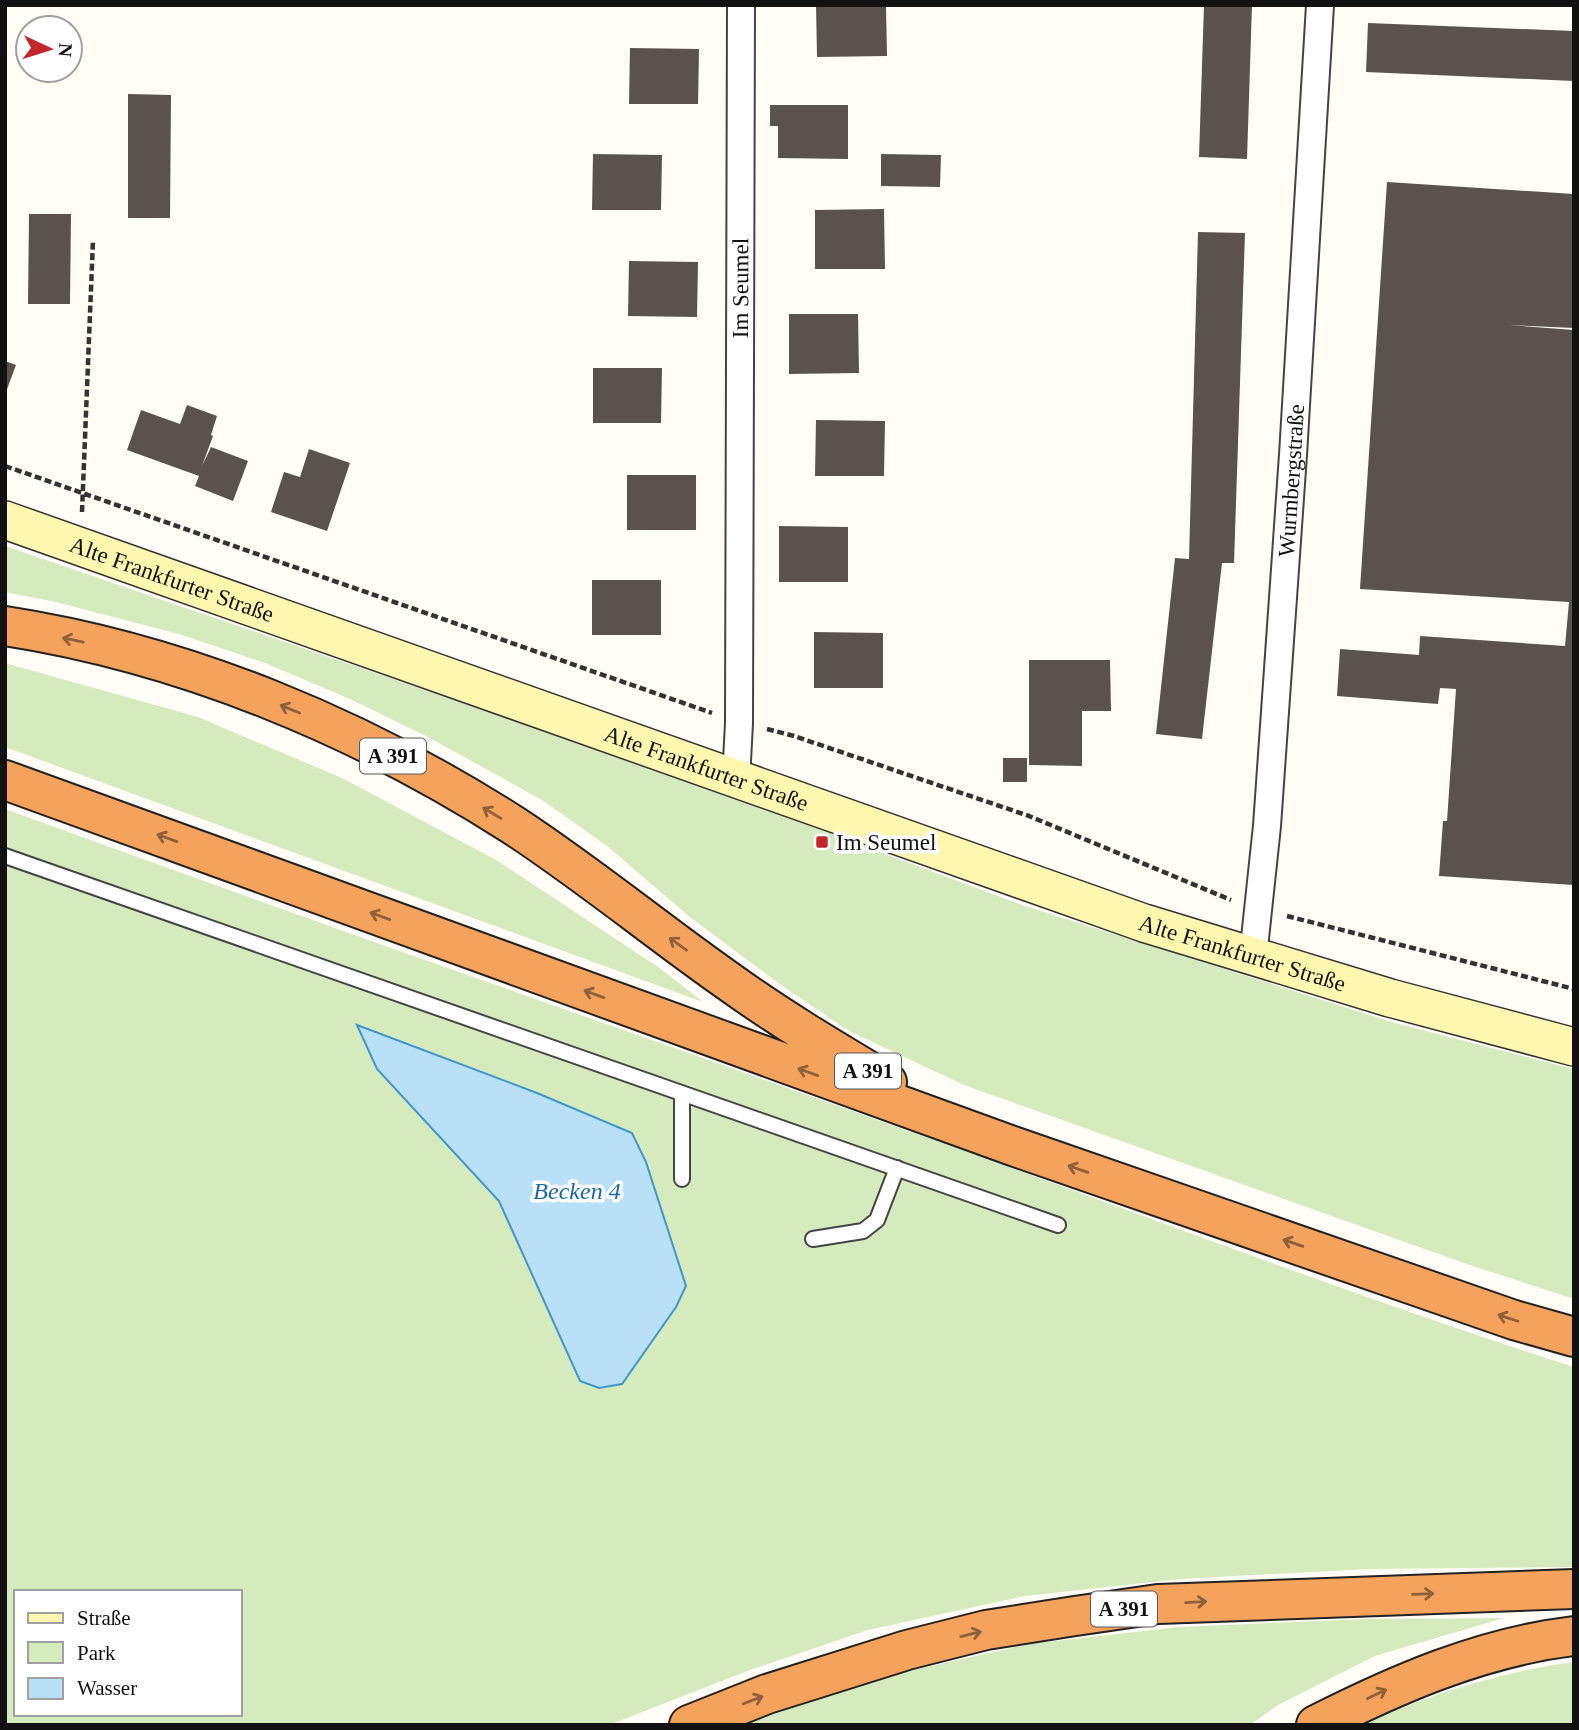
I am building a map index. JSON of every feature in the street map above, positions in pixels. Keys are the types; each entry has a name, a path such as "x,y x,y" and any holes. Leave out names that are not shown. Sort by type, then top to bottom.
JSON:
{"highway":[{"name":"A 391","path":"5,626 98,645 177,667 310,717 387,753 514,826 733,985 843,1055 923,1104 1010,1145 1514,1320 1574,1337"},
{"path":"5,780 1010,1145"},
{"name":"A 391","path":"690,1725 767,1694 907,1650 986,1630 1075,1616 1158,1604 1574,1589"},
{"path":"1316,1725 1390,1688 1467,1660 1574,1636"}],"street":[{"name":"Im Seumel","path":"736,780 739,723 741,5"},
{"name":"Wurmbergstraße","path":"1253,957 1267,826 1320,5"},
{"name":"Alte Frankfurter Straße","path":"5,520 1132,919 1390,998 1574,1046"}],"lane":[{"path":"5,856 1058,1225"},
{"path":"682,1093 682,1179"},
{"path":"813,1239 863,1231 877,1220 897,1168"}],"path":[{"path":"81,547 93,240"},
{"path":"5,466 739,723 794,736 1029,816 1224,898 1574,989"}],"green space":[{"path":"5,546 665,772 1025,906 1395,1023 1574,1069 1574,1299 1464,1263 964,1085 849,1031 781,985 691,918 607,846 542,800 426,736 350,699 265,663 182,635 56,602 5,592"},
{"path":"5,663 198,717 344,779 498,861 661,969 703,1002 5,747"},
{"path":"5,809 1339,1287 1574,1367 1574,1567 1368,1569 1180,1579 1025,1596 868,1630 750,1670 609,1725 5,1725","holes":["632,1133 646,1162 686,1286 676,1307 621,1384 579,1381 499,1201"]},
{"path":"1504,1618 1375,1656 1278,1705 1250,1725 743,1725 878,1678 1029,1644 1179,1627 1366,1619"},
{"path":"1574,1662 1574,1725 1361,1725 1413,1703 1492,1678"}],"water":[{"name":"Becken 4","path":"357,1025 537,1093 632,1133 646,1162 686,1286 676,1307 622,1384 599,1388 580,1381 499,1201 377,1069"}],"building":[{"path":"816,5 886,5 887,56 817,57"},
{"path":"1204,5 1252,5 1247,159 1199,157"},
{"path":"1368,23 1574,31 1574,81 1366,72"},
{"path":"630,48 699,49 698,104 629,104"},
{"path":"128,94 171,95 170,218 128,218"},
{"path":"770,105 848,105 848,159 778,158 778,126 770,126"},
{"path":"593,154 662,155 661,210 592,210"},
{"path":"881,154 941,155 940,187 881,186"},
{"path":"1387,182 1574,194 1574,328 1508,325 1574,330 1574,885 1439,876 1443,821 1447,821 1456,689 1440,688 1438,704 1337,696 1340,649 1419,655 1420,636 1565,646 1569,602 1360,589"},
{"path":"884,209 885,269 815,269 815,210"},
{"path":"29,214 71,214 70,304 28,304"},
{"path":"1198,232 1245,233 1234,563 1222,563 1202,739 1156,734 1175,558 1189,559"},
{"path":"629,261 698,262 697,317 628,316"},
{"path":"789,314 858,314 859,373 789,374"},
{"path":"5,361 16,365 6,392 5,392"},
{"path":"593,368 662,368 661,423 593,423"},
{"path":"187,405 217,416 202,466 211,447 248,461 233,501 195,486 199,476 127,450 141,410 180,424"},
{"path":"816,420 885,421 884,476 815,476"},
{"path":"309,449 350,463 327,531 271,512 284,472 300,477"},
{"path":"627,475 696,475 696,530 627,530"},
{"path":"779,526 848,527 848,582 779,582"},
{"path":"592,580 661,580 661,635 592,635"},
{"path":"814,632 883,633 883,688 814,688"},
{"path":"1029,660 1110,660 1111,711 1082,711 1082,766 1029,765"},
{"path":"1003,758 1027,758 1027,782 1003,782"}],"place":[{"name":"Im Seumel","path":"822,842"}]}
